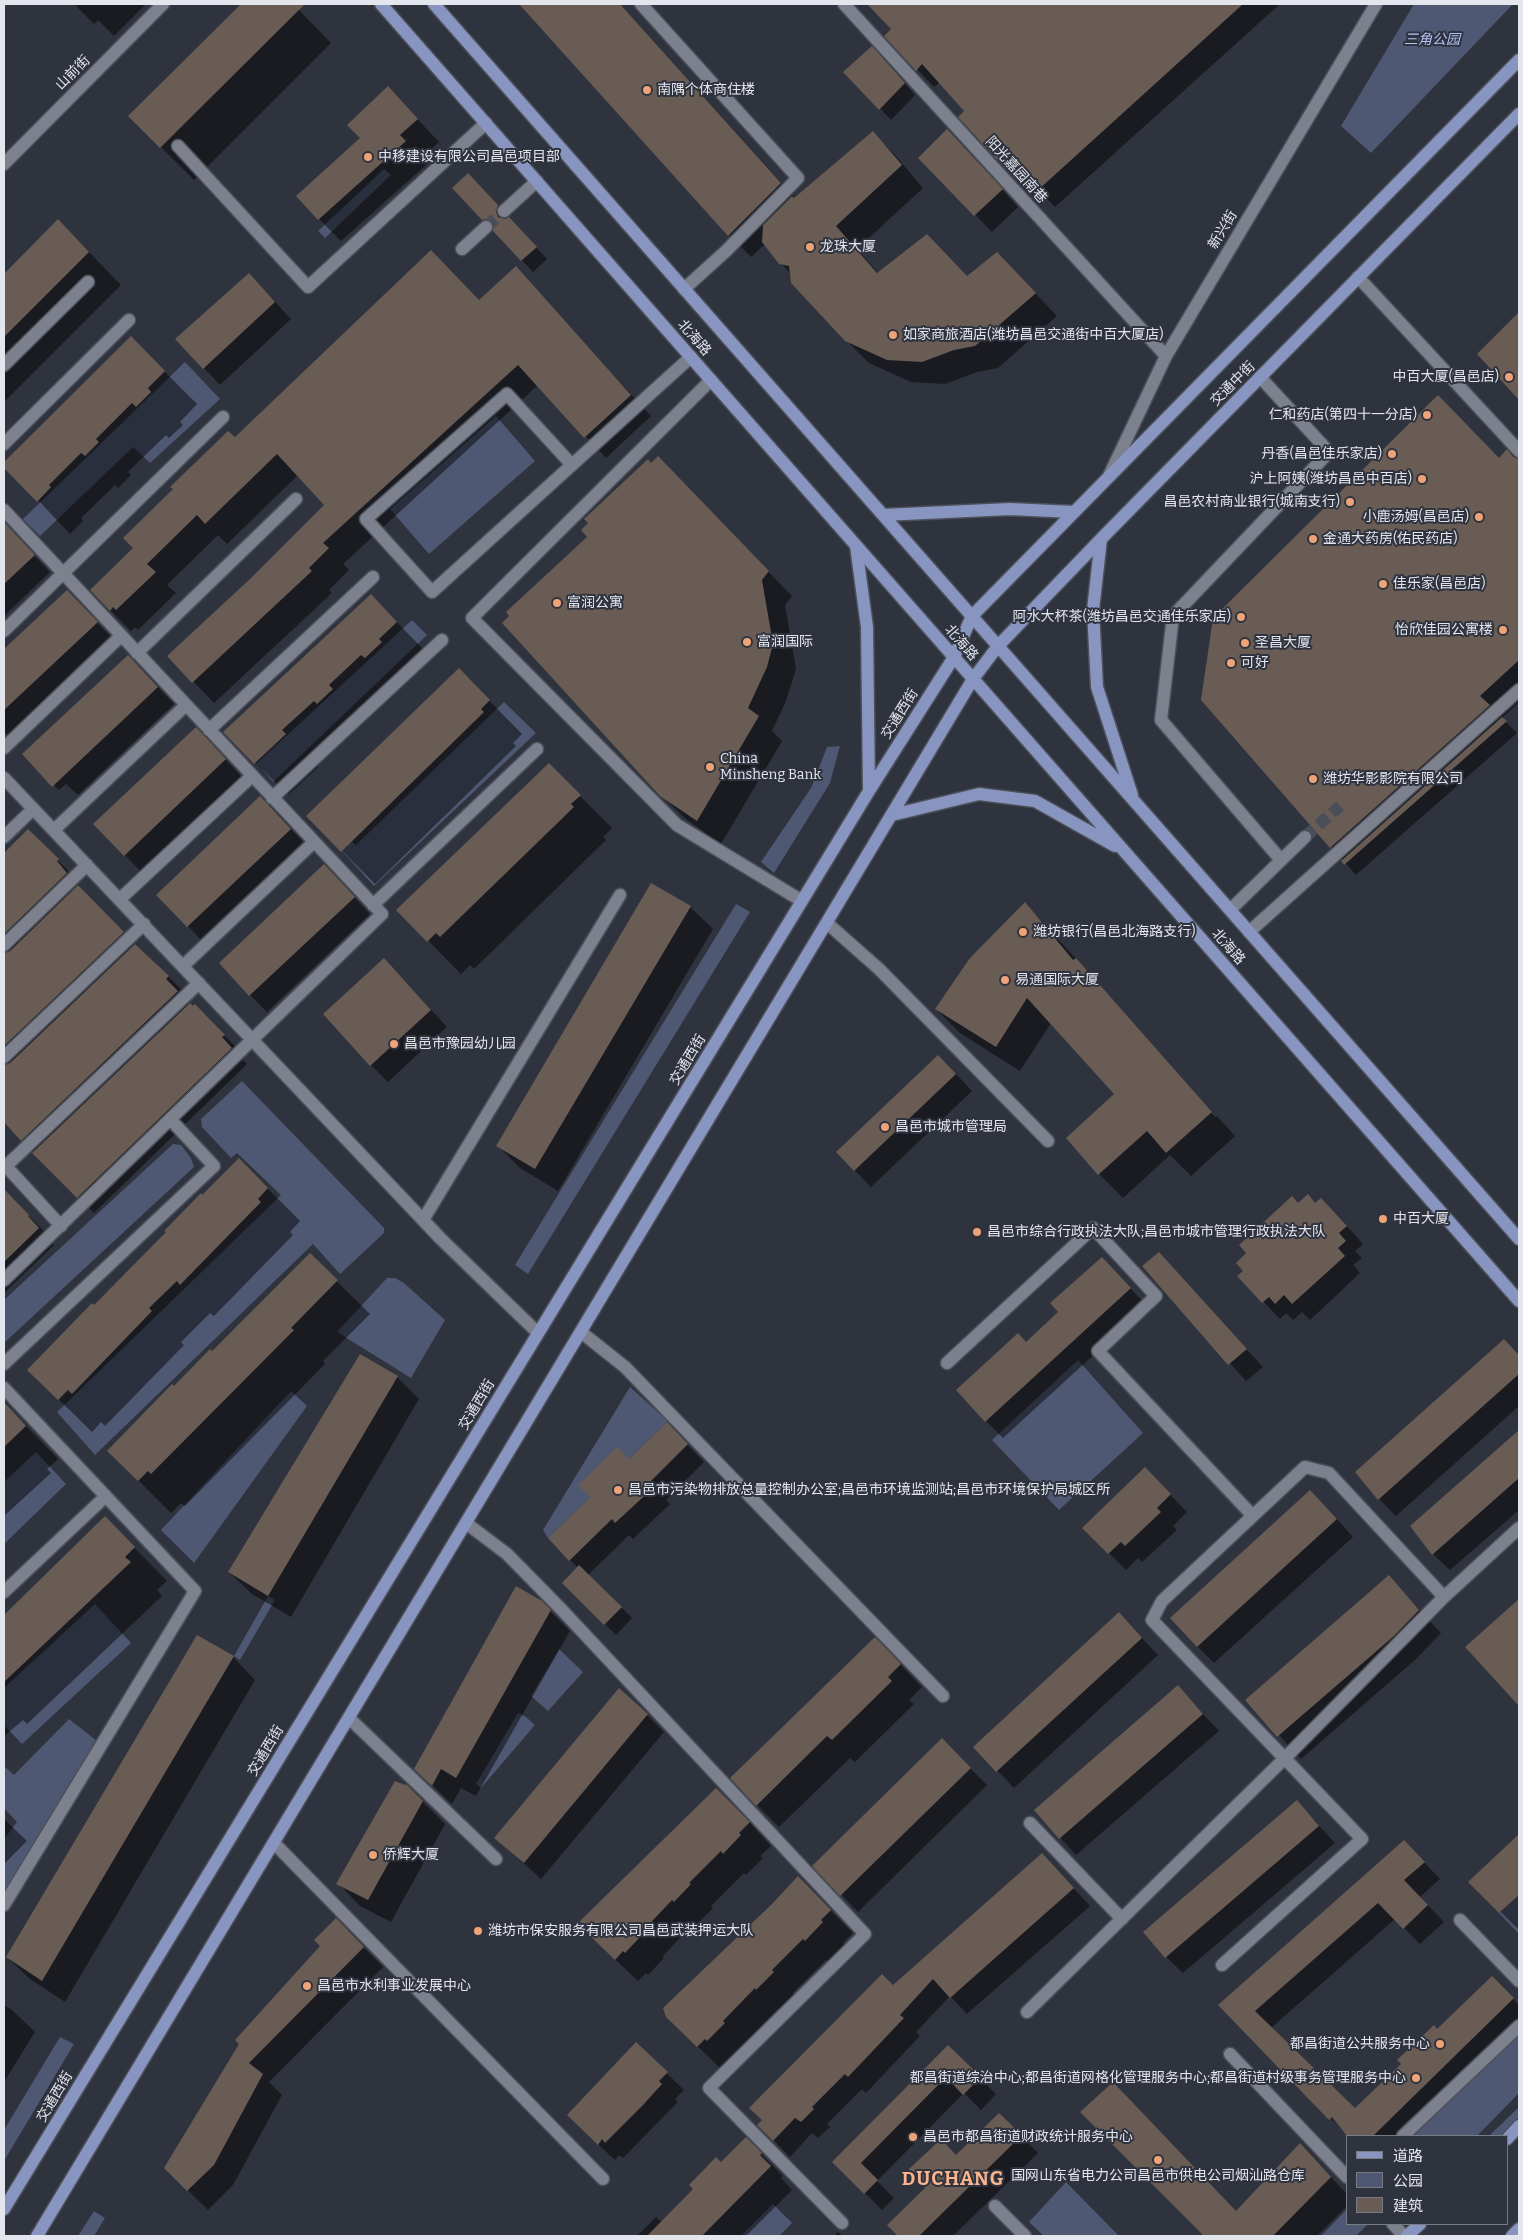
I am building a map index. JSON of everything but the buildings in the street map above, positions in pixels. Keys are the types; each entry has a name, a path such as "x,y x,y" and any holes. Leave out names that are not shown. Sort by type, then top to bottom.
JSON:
{"main road":[{"name":"北海路","path":"381,4 1519,1300"},
{"name":"北海路","path":"434,4 1519,1239"},
{"name":"交通中街","path":"972,616 1519,60"},
{"name":"交通中街","path":"973,679 998,646 1101,539 1519,114"},
{"path":"883,515 1002,509 1074,512"},
{"path":"1101,539 1093,610 1097,687 1133,800"},
{"path":"856,546 867,627 869,791"},
{"name":"交通西街","path":"4,2209 869,791 954,657 972,616"},
{"path":"37,2236 973,679"},
{"path":"892,815 979,794 1035,801 1124,851"},
{"path":"1508,2137 1519,2126"},
{"path":"1406,2236 1419,2225"},
{"path":"1512,2236 1519,2229"}],"street":[{"name":"山前街","path":"4,164 163,4"},
{"path":"641,4 798,178 726,251 684,289"},
{"name":"阳光嘉园南巷","path":"844,4 1166,356"},
{"name":"新兴街","path":"1108,478 1166,356 1376,4"},
{"path":"178,146 308,287 486,123"},
{"path":"504,210 537,181"},
{"path":"462,249 486,227"},
{"path":"1358,277 1519,451"},
{"path":"4,364 88,282"},
{"path":"4,444 129,320"},
{"path":"572,465 507,394 366,519 432,592 572,465 691,357"},
{"path":"1260,377 1329,452 1173,616 1161,720 1281,860"},
{"path":"711,380 472,618 677,825 802,901"},
{"path":"4,631 223,417"},
{"path":"137,653 296,499"},
{"path":"4,510 382,914 4,1280"},
{"path":"209,730 373,577"},
{"path":"4,748 121,636"},
{"path":"272,798 442,640"},
{"path":"1249,932 1519,690"},
{"path":"54,830 186,705"},
{"path":"373,905 537,749"},
{"path":"120,900 252,776"},
{"path":"4,778 423,1220 538,1333"},
{"path":"4,837 33,809"},
{"path":"1230,910 1305,837"},
{"path":"183,966 314,842"},
{"path":"4,945 88,866"},
{"path":"423,1220 620,895"},
{"path":"827,923 879,969 1048,1141"},
{"path":"4,1057 144,924"},
{"path":"61,1226 4,1166 199,983"},
{"path":"4,1364 214,1166 170,1120"},
{"path":"947,1363 1093,1228 1156,1296 1098,1351 1253,1516"},
{"path":"581,1332 625,1367 943,1696"},
{"path":"4,1388 195,1590 4,1905"},
{"path":"1222,1965 1362,1839 1152,1620 1162,1601 1305,1467 1329,1473 1444,1598"},
{"path":"4,1592 106,1496"},
{"path":"466,1523 507,1554 865,1934 709,2088 842,2222"},
{"path":"1027,2012 1285,1758 1444,1598 1519,1528"},
{"path":"349,1718 496,1860"},
{"path":"1030,1823 1122,1919"},
{"path":"274,1843 603,2179"},
{"path":"1460,1920 1519,1981"},
{"path":"1404,2135 1519,2026"},
{"path":"1230,2054 1346,2176"},
{"path":"995,2206 1025,2236"},
{"path":"1394,2225 1406,2236"}],"green space":[{"name":"三角公园","path":"1414,4 1513,4 1371,153 1341,126"},
{"path":"384,169 391,175 325,238 318,231"},
{"path":"185,362 220,399 150,463 133,447 40,536 23,519"},
{"path":"496,416 535,461 429,554 390,509"},
{"path":"412,620 427,635 273,782 257,763"},
{"path":"504,702 536,733 374,886 342,851 351,841 356,845"},
{"path":"840,746 830,783 774,873 761,862 811,788 827,747"},
{"path":"736,904 750,912 528,1274 515,1265"},
{"path":"242,1081 384,1228 384,1233 340,1274 313,1244 95,1455 57,1412 281,1195 237,1153 231,1158 202,1127 201,1119"},
{"path":"173,1144 181,1145 191,1158 194,1167 4,1343 4,1300"},
{"path":"387,1278 395,1278 404,1283 445,1320 411,1378 337,1332"},
{"path":"1078,1360 1143,1433 1059,1510 992,1440"},
{"path":"630,1387 668,1421 548,1538 543,1530"},
{"path":"291,1391 307,1406 194,1563 161,1530"},
{"path":"36,1452 66,1484 4,1544 4,1482"},
{"path":"268,1596 275,1600 240,1660 234,1656"},
{"path":"95,1604 131,1643 22,1744 4,1725 4,1688"},
{"path":"559,1649 583,1672 548,1711 531,1696"},
{"path":"518,1713 535,1725 481,1788 476,1784"},
{"path":"69,1719 97,1741 4,1894 4,1839 17,1822 4,1808 4,1766 14,1775"},
{"path":"1519,1895 1519,1934 1499,1913"},
{"path":"1519,2033 1519,2093 1478,2135 1414,2135"},
{"path":"60,2037 74,2044 4,2161 4,2130"},
{"path":"1519,2107 1519,2117 1501,2135 1490,2135"},
{"path":"1066,2182 1119,2236 1044,2236 1029,2222"},
{"path":"773,2204 792,2223 779,2236 741,2236"},
{"path":"1346,2210 1346,2225 1367,2225 1356,2236 1321,2236"},
{"path":"94,2211 105,2218 94,2236 78,2236"}],"tunnel":[{"path":"486,227 504,211"},
{"path":"1305,837 1340,806"}],"place":[{"name":"南隅个体商住楼","path":"647,90"},
{"name":"中移建设有限公司昌邑项目部","path":"368,157"},
{"name":"龙珠大厦","path":"810,247"},
{"name":"如家商旅酒店(潍坊昌邑交通街中百大厦店)","path":"893,335"},
{"name":"中百大厦(昌邑店)","path":"1509,377"},
{"name":"仁和药店(第四十一分店)","path":"1427,415"},
{"name":"丹香(昌邑佳乐家店)","path":"1392,454"},
{"name":"沪上阿姨(潍坊昌邑中百店)","path":"1422,479"},
{"name":"昌邑农村商业银行(城南支行)","path":"1350,502"},
{"name":"小鹿汤姆(昌邑店)","path":"1479,517"},
{"name":"金通大药房(佑民药店)","path":"1313,539"},
{"name":"佳乐家(昌邑店)","path":"1383,584"},
{"name":"富润公寓","path":"557,603"},
{"name":"阿水大杯茶(潍坊昌邑交通佳乐家店)","path":"1241,617"},
{"name":"怡欣佳园公寓楼","path":"1503,630"},
{"name":"富润国际","path":"747,642"},
{"name":"圣昌大厦","path":"1245,643"},
{"name":"可好","path":"1231,663"},
{"name":"China Minsheng Bank","path":"710,767"},
{"name":"潍坊华影影院有限公司","path":"1313,779"},
{"name":"潍坊银行(昌邑北海路支行)","path":"1023,932"},
{"name":"易通国际大厦","path":"1005,980"},
{"name":"昌邑市豫园幼儿园","path":"394,1044"},
{"name":"昌邑市城市管理局","path":"885,1127"},
{"name":"中百大厦","path":"1383,1219"},
{"name":"昌邑市综合行政执法大队;昌邑市城市管理行政执法大队","path":"977,1232"},
{"name":"昌邑市污染物排放总量控制办公室;昌邑市环境监测站;昌邑市环境保护局城区所","path":"618,1490"},
{"name":"侨辉大厦","path":"373,1855"},
{"name":"潍坊市保安服务有限公司昌邑武装押运大队","path":"478,1931"},
{"name":"昌邑市水利事业发展中心","path":"307,1986"},
{"name":"都昌街道公共服务中心","path":"1440,2044"},
{"name":"都昌街道综治中心;都昌街道网格化管理服务中心;都昌街道村级事务管理服务中心","path":"1416,2078"},
{"name":"昌邑市都昌街道财政统计服务中心","path":"913,2137"},
{"name":"国网山东省电力公司昌邑市供电公司烟汕路仓库","path":"1158,2160"}],"district":[{"name":"DUCHANG","path":"953,2180"}]}
